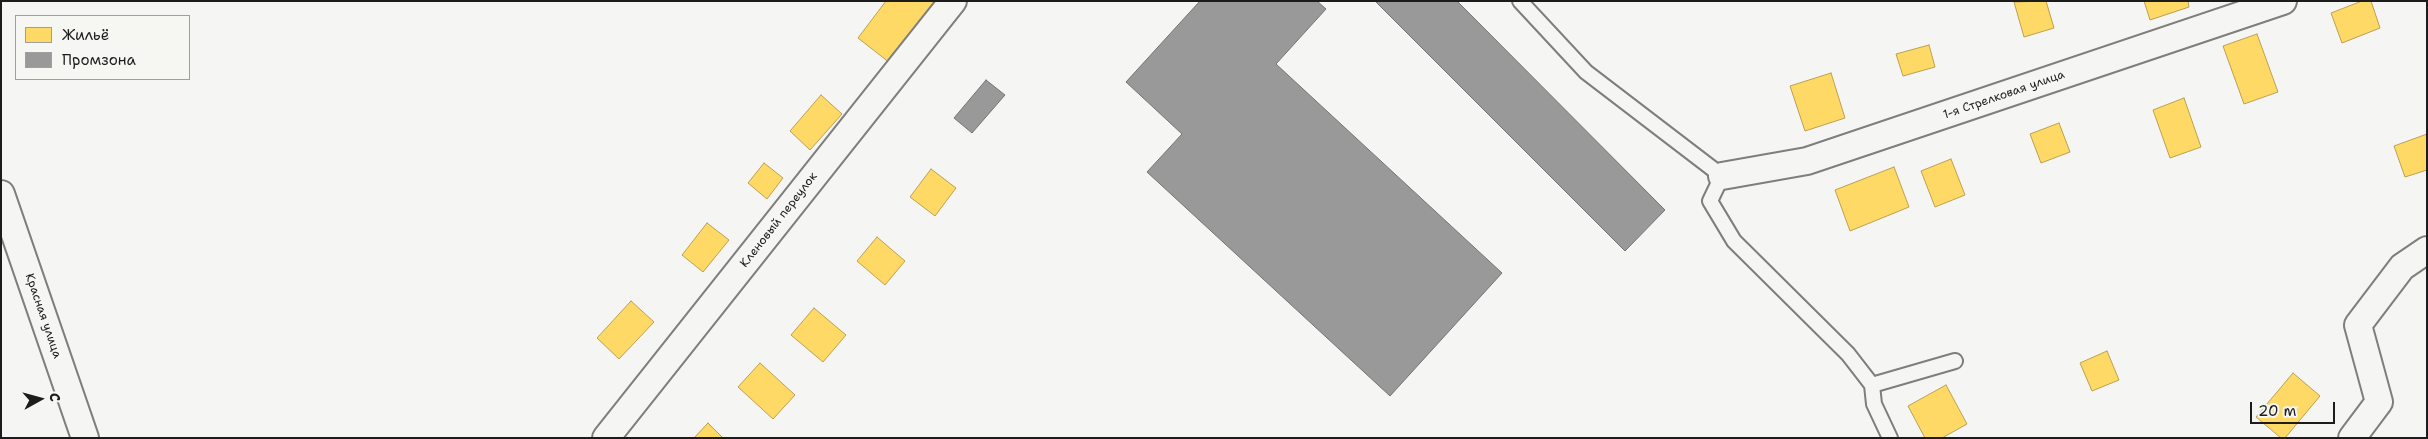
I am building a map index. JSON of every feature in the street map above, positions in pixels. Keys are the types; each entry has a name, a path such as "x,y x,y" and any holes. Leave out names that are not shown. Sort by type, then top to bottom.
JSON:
{"street":[{"name":"Кленовый переулок","path":"606,438 953,1"},
{"name":"1-я Стрелковая улица","path":"1722,176 1807,161 2238,8 2283,1"},
{"name":"Красная улица","path":"1,194 85,438"},
{"path":"2352,438 2379,402 2358,325 2402,267 2427,250"}],"lane":[{"path":"1520,1 1586,72 1722,176 1710,201 1734,241 1848,354 1872,384 1874,404 1890,438"},
{"path":"1872,384 1955,361"}],"building: Жильё":[{"path":"886,1 937,1 890,63 858,38"},
{"path":"2046,1 2054,28 2024,37 2014,2"},
{"path":"2144,1 2188,1 2189,7 2150,20"},
{"path":"2362,1 2371,1 2380,28 2342,43 2331,13"},
{"path":"2257,34 2278,92 2244,104 2223,46"},
{"path":"1929,45 1935,67 1903,76 1896,54"},
{"path":"1831,73 1845,118 1805,131 1790,86"},
{"path":"821,95 842,114 810,150 790,131"},
{"path":"2184,98 2201,147 2170,158 2153,110"},
{"path":"2059,123 2070,152 2041,163 2030,134"},
{"path":"2427,134 2427,170 2405,177 2394,146"},
{"path":"1951,159 1965,195 1935,207 1921,171"},
{"path":"764,163 783,178 767,199 748,183"},
{"path":"1894,167 1909,207 1850,231 1835,190"},
{"path":"931,169 956,188 935,216 910,197"},
{"path":"707,223 729,240 703,272 682,255"},
{"path":"877,237 905,261 885,285 857,261"},
{"path":"631,301 654,322 619,359 597,338"},
{"path":"814,308 846,335 823,362 791,335"},
{"path":"2107,351 2119,380 2092,391 2080,363"},
{"path":"760,363 795,395 773,419 738,387"},
{"path":"2293,373 2320,396 2285,438 2281,438 2256,417"},
{"path":"1946,385 1967,424 1942,438 1925,438 1908,406"},
{"path":"708,423 723,438 694,438"}],"building: Промзона":[{"path":"1200,1 1317,1 1326,9 1276,64 1502,273 1390,396 1147,172 1182,134 1126,82"},
{"path":"1375,1 1457,1 1665,210 1625,251"},
{"path":"986,80 1005,95 972,133 954,118"}]}
